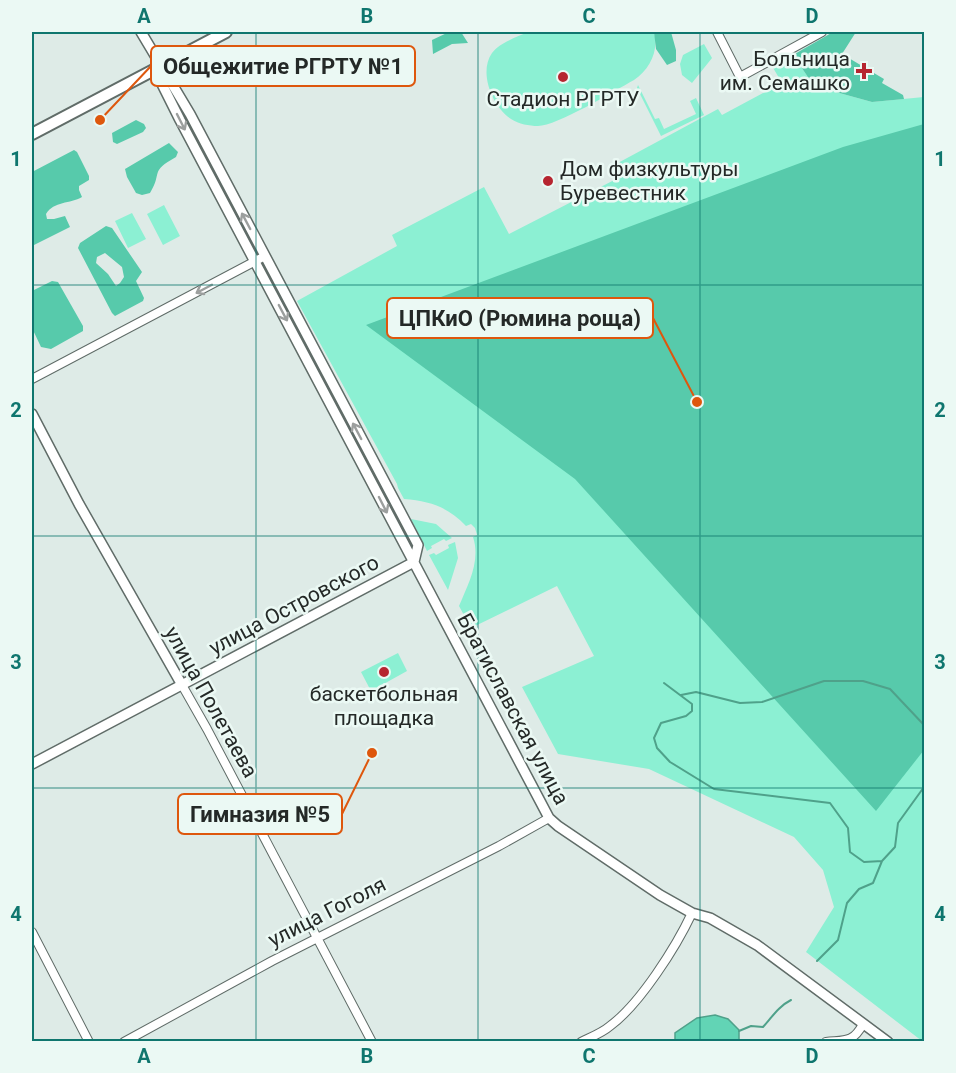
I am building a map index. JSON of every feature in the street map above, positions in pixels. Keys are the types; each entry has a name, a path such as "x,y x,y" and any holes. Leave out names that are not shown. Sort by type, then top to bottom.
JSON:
{"main road":[{"path":"32,135 213,32"},
{"path":"32,127 226,32"}],"street":[{"path":"141,32 158,65"},
{"path":"717,32 740,77 822,32"},
{"name":"Братиславская улица","path":"158,65 190,114 418,545 414,562"},
{"name":"Братиславская улица","path":"158,65 256,262 549,818 629,875 692,913 710,918 757,945 888,1041"},
{"path":"32,379 265,256"},
{"name":"улица Полетаева","path":"32,414 79,504 207,729 372,1041"},
{"name":"улица Островского","path":"32,764 414,562"},
{"name":"улица Гоголя","path":"124,1041 549,818"},
{"path":"581,1041 609,1027 631,1008 659,969 692,913"},
{"path":"32,932 88,1041"},
{"path":"826,1041 852,1040 857,1036 863,1024"}],"shaded area":[{"path":"449,32 461,32 468,43 452,44 433,54 432,40"},
{"name":"Стадион РГРТУ","path":"528,32 654,32 655,46 649,65 634,80 558,120 531,126 504,114 493,98 487,80 488,61 495,49"},
{"path":"654,32 671,32 676,50 676,61 667,65 656,49"},
{"path":"833,32 856,32 842,54 884,79 882,83 903,95 904,99 872,102 814,86 793,55"},
{"path":"704,44 712,58 692,83 682,75 680,64 683,55"},
{"path":"793,55 814,86 872,102 924,97 924,1041 806,952 834,907 823,870 794,837 649,769 558,754 522,687 594,656 557,586 471,628 459,606 474,564 473,537 477,535 475,528 471,524 466,526 438,506 404,499 297,301 397,246 392,235 484,187 509,234 622,176 616,164 718,109 722,115 782,83 772,66"},
{"path":"638,85 655,119 659,118 664,129 696,114 690,101 696,98 704,115 661,136 637,88"},
{"path":"136,120 144,124 146,128 143,132 117,144 113,142 112,133"},
{"path":"924,124 924,750 876,811 575,479 366,325 843,147"},
{"path":"169,143 178,152 176,157 159,169 150,193 142,195 136,193 125,169"},
{"path":"74,150 89,176 89,180 79,186 82,197 53,207 46,214 47,219 65,216 70,227 32,246 32,172"},
{"path":"164,205 180,236 163,245 147,214"},
{"path":"132,213 146,239 128,248 115,221"},
{"path":"106,226 112,228 142,272 136,281 144,298 143,301 115,316 78,248 80,243","holes":["105,253 122,267 124,277 116,286 108,274 96,263 97,257"]},
{"path":"52,281 58,282 83,326 83,331 51,349 41,347 32,328 32,291"},
{"path":"411,519 436,524 452,538 446,541 444,539 427,551"},
{"path":"455,542 458,558 448,590 429,555 434,553 436,555"},
{"name":"баскетбольная площадка","path":"398,653 407,671 371,691 361,672"},
{"path":"715,1015 728,1019 739,1030 739,1041 675,1041 675,1033 697,1018"}],"waterway":[{"path":"681,695 696,692 740,703 762,702 824,681 863,681 890,689 924,725"},
{"path":"664,683 692,704 692,711 686,716 661,723 654,738 657,748 670,762 714,789 830,803 848,828 850,852 864,862 882,861"},
{"path":"817,961 838,940 847,903 859,889 873,883 882,861 895,847 898,823 924,787"},
{"path":"739,1031 751,1026 763,1027 779,1009 791,1000"}],"place":[{"name":"Больница им. Семашко","path":"864,71"},
{"name":"Стадион РГРТУ","path":"563,77"},
{"name":"Общежитие РГРТУ №1","path":"100,120"},
{"name":"Дом физкультуры Буревестник","path":"548,181"},
{"name":"ЦПКиО (Рюмина роща)","path":"697,402"},
{"name":"баскетбольная площадка","path":"384,672"},
{"name":"Гимназия №5","path":"372,753"}]}
